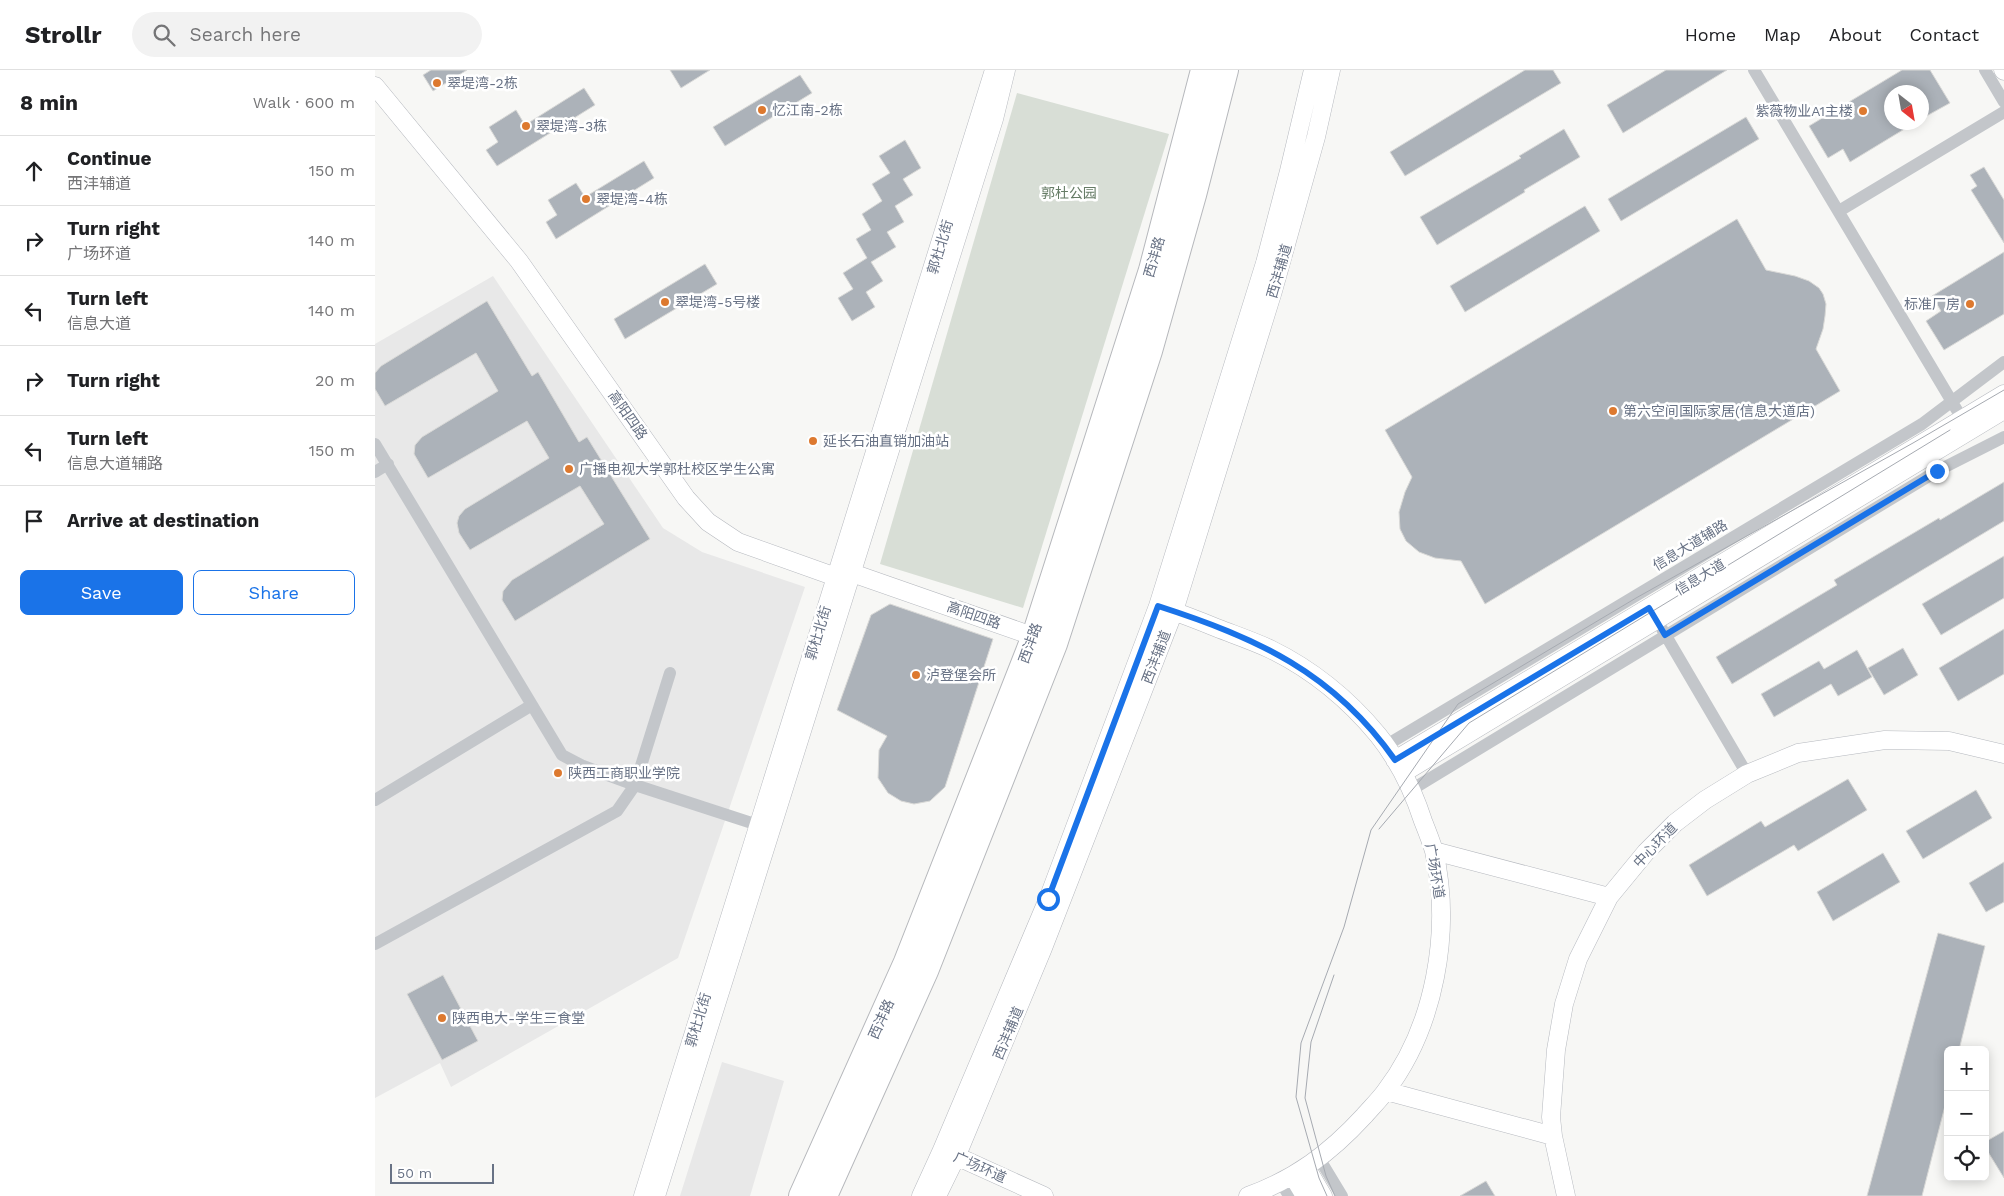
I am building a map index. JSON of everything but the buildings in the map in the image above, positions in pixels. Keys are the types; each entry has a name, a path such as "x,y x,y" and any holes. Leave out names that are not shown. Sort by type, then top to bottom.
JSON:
{"highway":[{"name":"西沣路","path":"801,1196 906,962 1045,640 1151,270 1203,70"},
{"name":"西沣路","path":"825,1196 926,971 1151,351 1226,70"}],"street":[{"name":"郭杜北街","path":"657,1196 765,828 844,575 994,70"},
{"name":"郭杜北街","path":"844,575 994,119 1006,70"},
{"name":"西沣辅道","path":"1166,609 1265,263 1313,70"},
{"name":"西沣辅道","path":"937,1196 949,1153 1048,899 1166,609 1273,291 1316,137 1331,70"},
{"path":"1754,70 1966,425"},
{"path":"1985,70 2004,102"},
{"name":"高阳四路","path":"375,86 519,261 686,498 708,522 737,542 1045,640"},
{"path":"1839,211 2004,112"},
{"name":"信息大道辅路","path":"1395,760 1922,424 2004,362"},
{"name":"信息大道","path":"1395,760 1653,614 1966,425 2004,394"},
{"name":"信息大道","path":"1966,425 2004,410"},
{"path":"1411,790 1937,471 2004,437"},
{"path":"375,444 562,755 583,766 635,785 765,828"},
{"path":"375,472 388,464"},
{"name":"广场环道","path":"1166,609 1270,649 1295,663 1333,690 1356,712 1395,760 1411,790 1434,851 1441,903 1440,940 1433,991 1413,1042 1386,1091 1341,1141 1297,1176 1248,1196"},
{"path":"1653,614 1747,774"},
{"path":"375,944 617,811 635,785 669,673"},
{"path":"375,800 532,705"},
{"name":"中心环道","path":"1566,1196 1553,1136 1552,1083 1565,1004 1578,959 1609,897 1646,852 1675,823 1705,800 1747,774 1798,752 1885,740 1949,741 2004,754"},
{"name":"郭杜北街","path":"643,1196 765,828"},
{"path":"1434,851 1609,897"},
{"path":"1386,1091 1553,1136"},
{"name":"西沣辅道","path":"921,1196 949,1153"},
{"name":"广场环道","path":"949,1153 1044,1196"},
{"path":"1297,1176 1305,1196"},
{"path":"1297,1176 1323,1196"},
{"path":"1297,1176 1342,1196"}],"shaded area":[{"name":"陕西工商职业学院","path":"493,276 663,528 702,552 805,587 678,958 451,1087 440,1063 375,1098 375,344"},
{"path":"722,1062 784,1081 750,1196 680,1196"}],"green space":[{"name":"郭杜公园","path":"1017,93 1169,134 1023,608 880,564"}],"tram line":[{"path":"1327,1196 1319,1178 1296,1097 1301,1043 1344,927 1371,830 1458,704 1636,598 2004,390"},
{"path":"1379,829 1469,723 1950,430"},
{"path":"1334,975 1311,1042 1305,1098 1326,1176 1335,1196"}],"place":[{"name":"翠堤湾-2栋","path":"437,83"},
{"name":"忆江南-2栋","path":"762,110"},
{"name":"紫薇物业A1主楼","path":"1863,111"},
{"name":"翠堤湾-3栋","path":"526,126"},
{"name":"翠堤湾-4栋","path":"586,199"},
{"name":"翠堤湾-5号楼","path":"665,302"},
{"name":"标准厂房","path":"1970,304"},
{"name":"第六空间国际家居(信息大道店)","path":"1613,411"},
{"name":"延长石油直销加油站","path":"813,441"},
{"name":"广播电视大学郭杜校区学生公寓","path":"569,469"},
{"name":"泸登堡会所","path":"916,675"},
{"name":"陕西工商职业学院","path":"558,773"},
{"name":"陕西电大-学生三食堂","path":"442,1018"}],"route":[{"path":"1048,899 1158,606 1270,649 1295,663 1333,690 1356,712 1378,736 1395,760 1649,608 1665,635 1937,471"}]}
